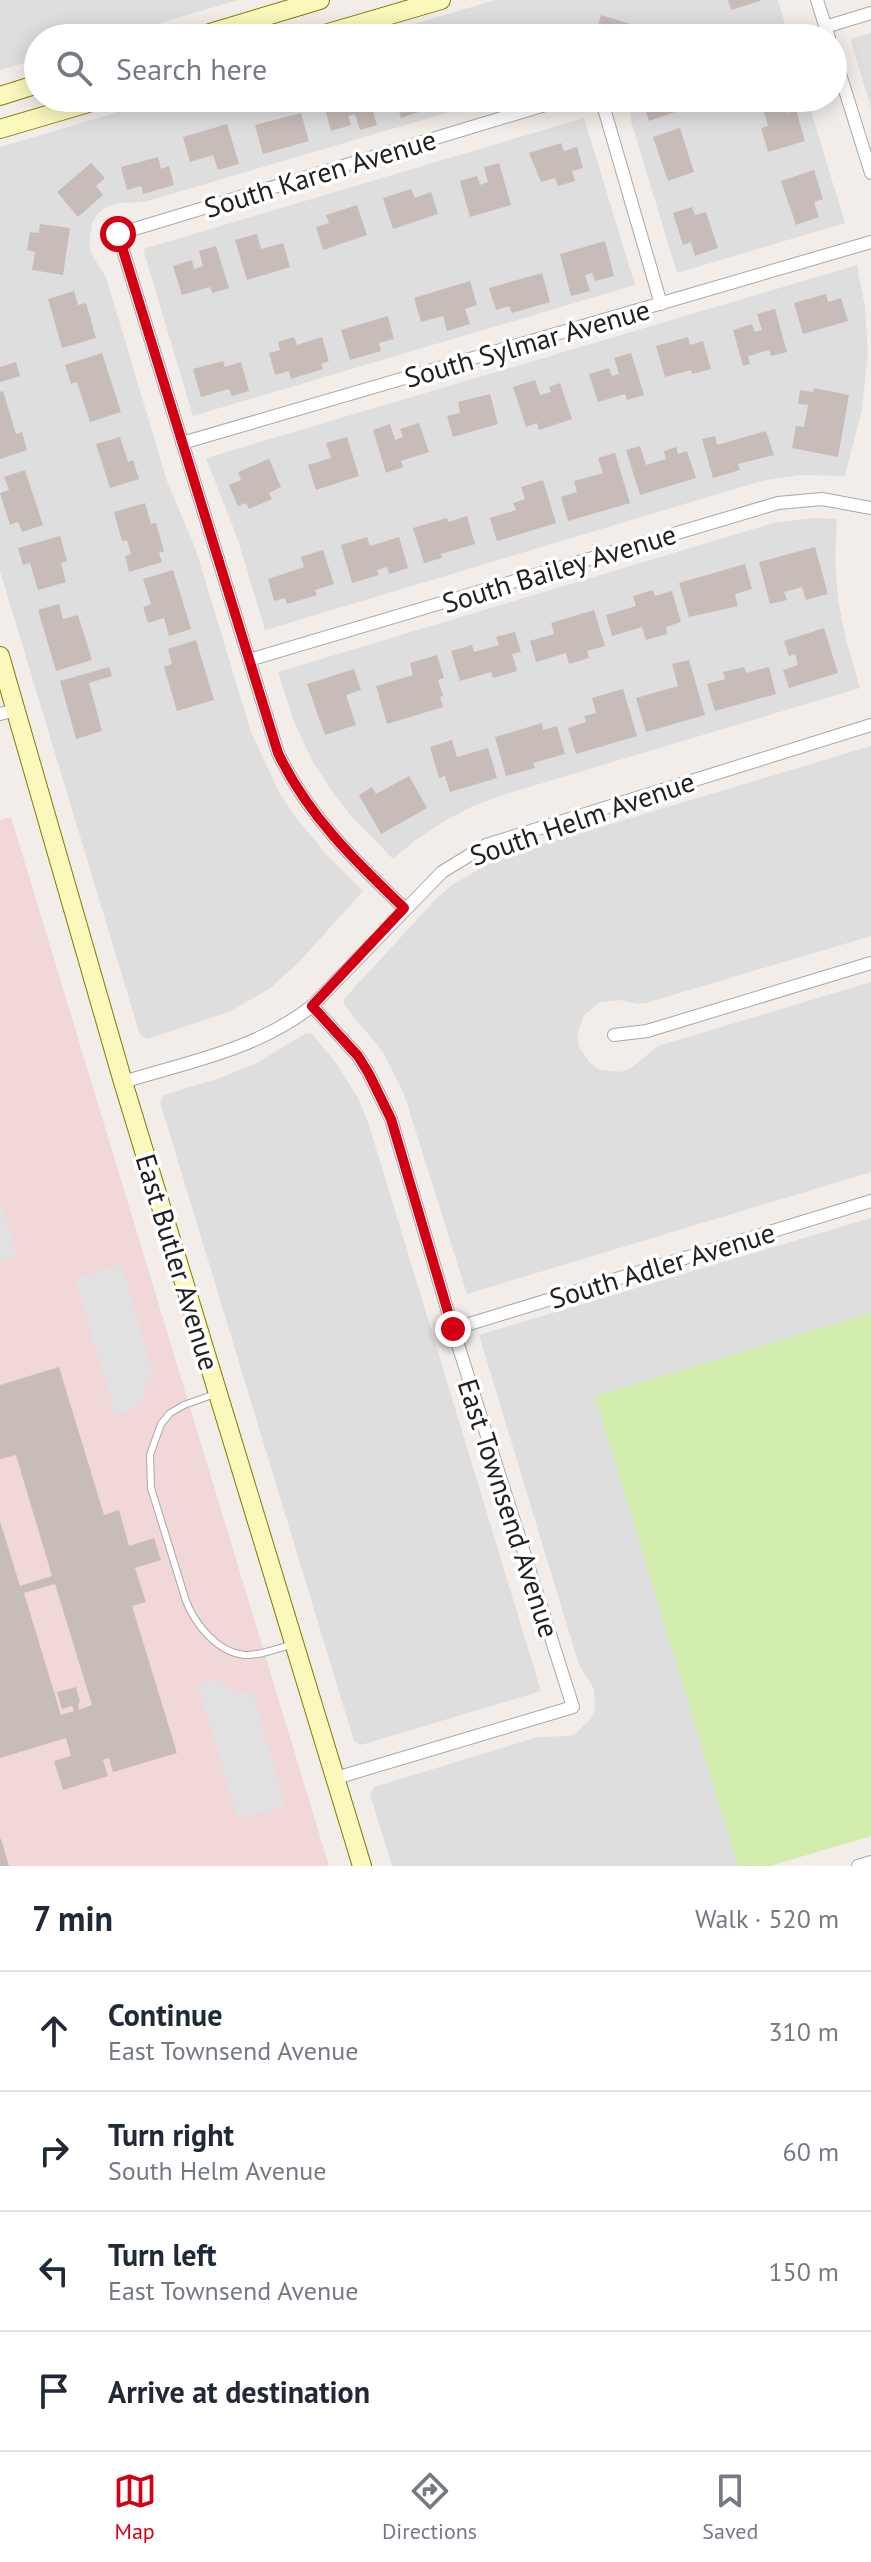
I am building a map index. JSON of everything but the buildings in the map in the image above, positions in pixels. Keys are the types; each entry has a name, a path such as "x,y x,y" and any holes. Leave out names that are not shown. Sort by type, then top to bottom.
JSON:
{"street":[{"path":"240,24 320,0"},
{"path":"359,24 441,0"},
{"path":"817,0 824,24"},
{"path":"846,24 871,13"},
{"path":"0,96 24,88"},
{"path":"847,97 871,173"},
{"path":"0,129 58,112"},
{"name":"South Karen Avenue","path":"182,443 118,234 522,112"},
{"path":"605,112 661,304"},
{"name":"South Sylmar Avenue","path":"182,443 871,242"},
{"path":"182,443 278,753 300,793 343,849 404,908"},
{"name":"South Bailey Avenue","path":"249,660 778,503 822,499 871,508"},
{"name":"East Butler Avenue","path":"0,656 8,712 362,1866"},
{"name":"South Helm Avenue","path":"123,1082 247,1044 281,1028 312,1006 442,872 486,845 871,725"},
{"path":"614,1035 647,1031 871,963"},
{"name":"East Townsend Avenue","path":"312,1006 358,1056 391,1119 453,1329 573,1707 336,1778"},
{"name":"South Adler Avenue","path":"453,1329 871,1201"}],"lane":[{"path":"218,1393 177,1408 161,1424 150,1455 149,1476 154,1499 188,1608 208,1635 226,1648 244,1655 295,1644"}],"shaded area":[{"path":"0,0 238,0 157,24 24,24 24,63 0,70"},
{"path":"495,0 778,0 785,24 414,24"},
{"path":"871,33 871,107 851,42 853,38"},
{"path":"118,112 449,112 144,202 108,206 98,213 92,223 89,244 92,255 106,277 167,481 196,550 251,732 280,794 298,820 363,891 299,962 269,989 229,1012 147,1039 140,1035 0,571 0,147"},
{"path":"631,112 811,112 845,223 677,273"},
{"path":"584,118 635,285 193,416 143,249"},
{"path":"857,265 865,307 868,353 862,409 845,476 800,475 761,481 265,630 238,540 206,458"},
{"path":"814,518 837,519 835,561 838,599 860,688 473,806 417,839 393,859 336,797 313,762 294,722 278,672 773,523"},
{"path":"871,746 871,936 646,1003 620,1000 600,1002 584,1015 577,1035 579,1047 591,1064 600,1070 621,1072 631,1068 658,1046 871,982 871,1172 467,1294 404,1094 383,1052 344,1005 344,999 434,901 452,885 490,863"},
{"path":"11,817 329,1866 0,1866 0,820"},
{"path":"306,1033 312,1034 337,1064 358,1098 369,1125 541,1691 361,1745 354,1741 160,1102 164,1095 257,1063"},
{"path":"0,1201 17,1255 0,1260"},
{"path":"871,1218 871,1314 595,1396 738,1866 392,1866 370,1794 374,1787 538,1737 575,1734 590,1720 595,1710 594,1689 579,1665 479,1335"},
{"path":"121,1265 155,1379 142,1384 145,1394 132,1410 116,1415 75,1279"},
{"path":"216,1679 236,1694 252,1691 285,1806 238,1819 198,1685"}],"green space":[{"path":"871,1313 871,1836 770,1866 738,1866 595,1396"}],"route":[{"path":"118,234 278,753 319,821 343,849 404,908 312,1006 358,1056 381,1096 391,1119 453,1329"}]}
